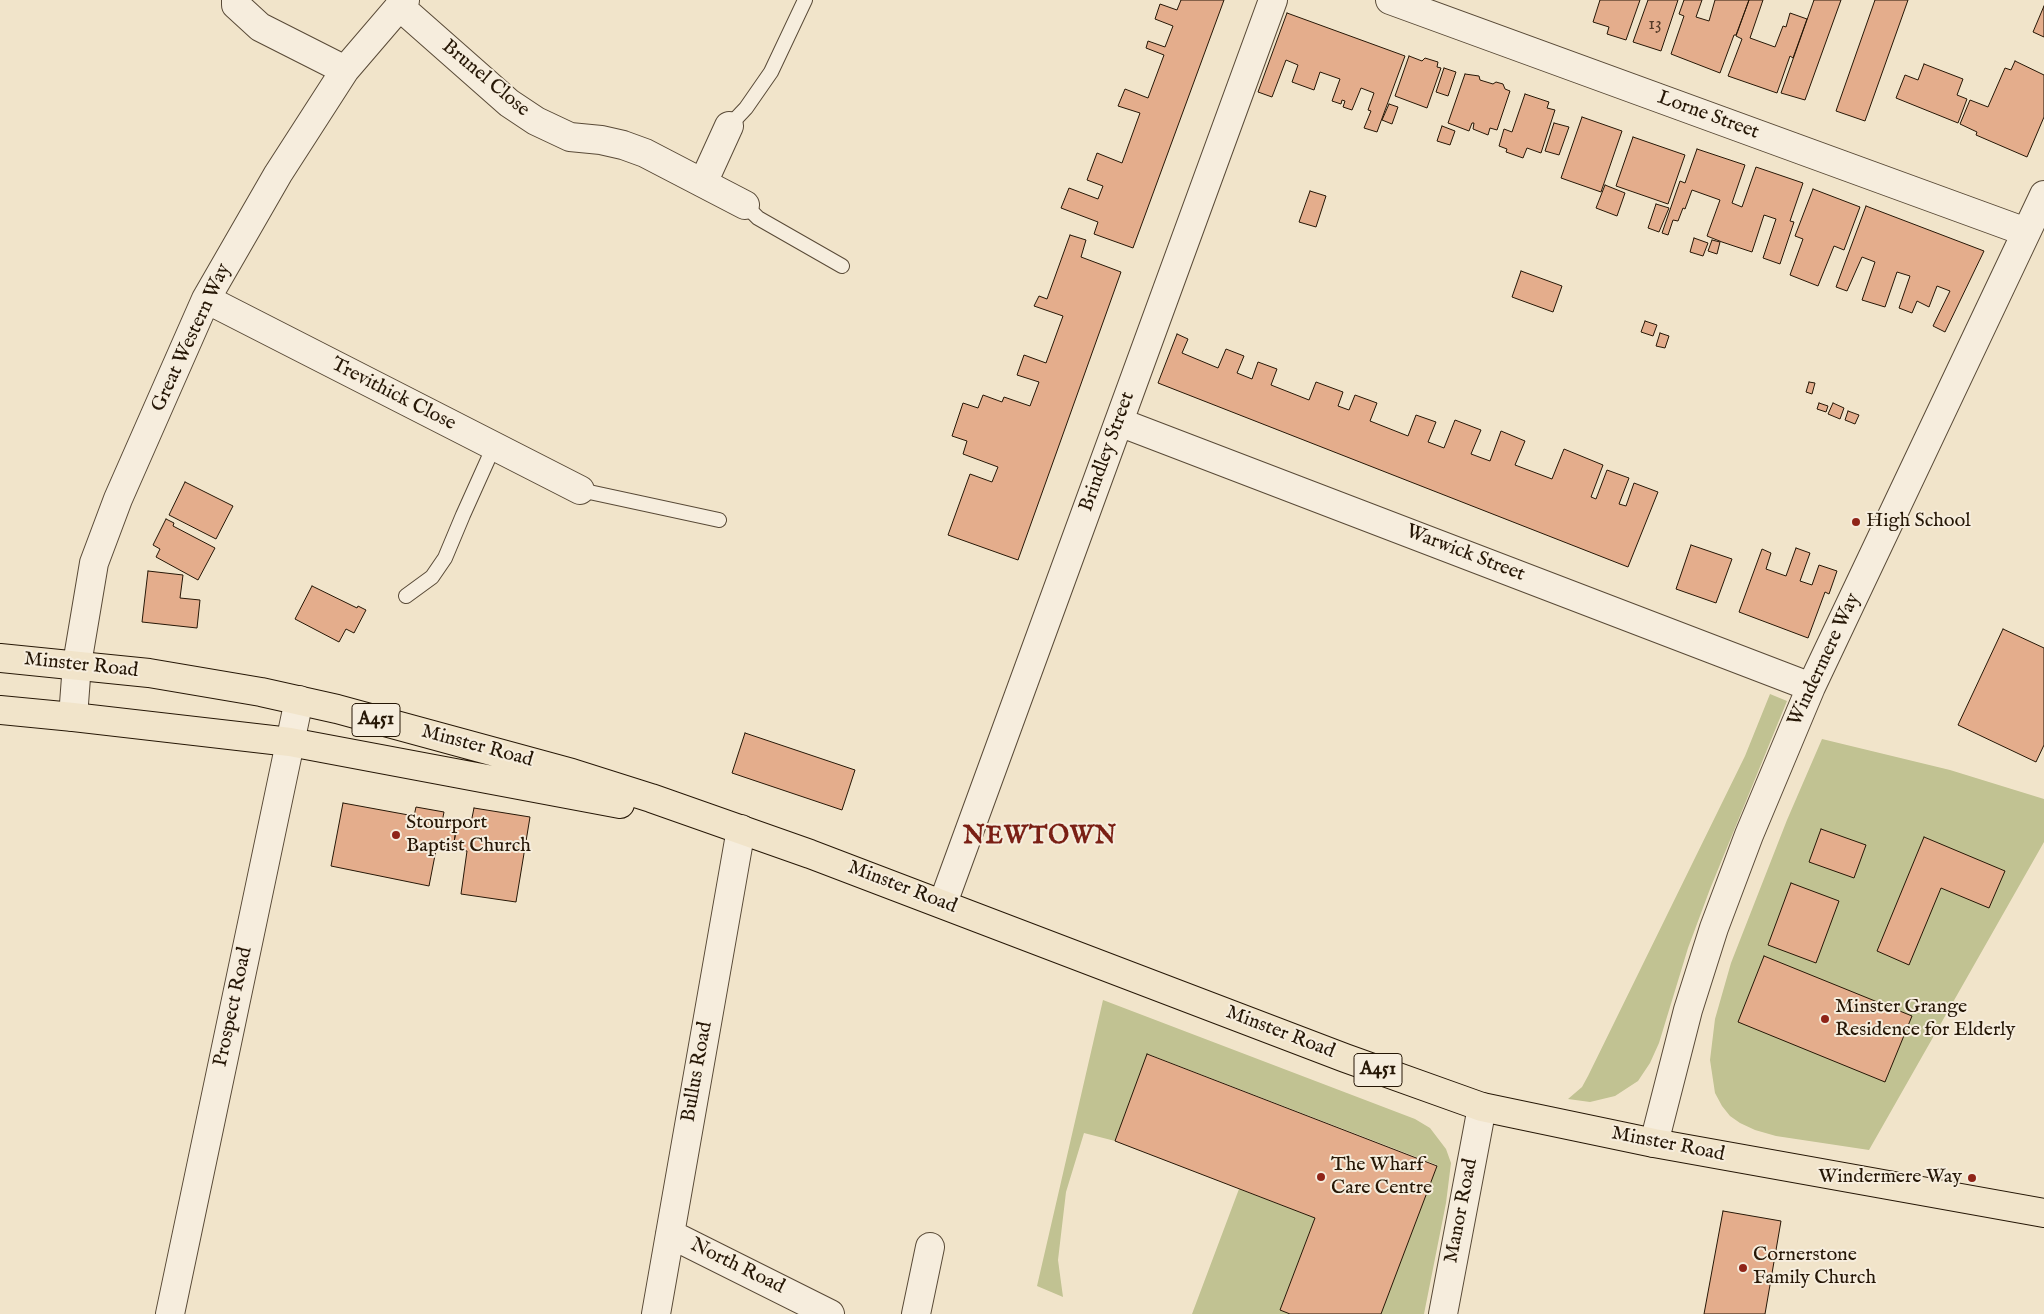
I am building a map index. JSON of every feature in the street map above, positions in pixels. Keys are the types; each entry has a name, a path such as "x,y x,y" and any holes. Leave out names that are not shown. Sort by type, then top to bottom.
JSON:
{"main road":[{"name":"Minster Road","path":"0,658 77,664 201,680 299,700 572,773 741,829 943,903 1345,1058 1482,1107 1654,1143 2044,1214"},
{"name":"Minster Road","path":"0,710 290,742 627,805 741,829"}],"street":[{"path":"236,0 236,5 260,27 345,70"},
{"name":"Brindley Street","path":"943,903 1273,0"},
{"name":"Lorne Street","path":"1390,0 2026,232"},
{"name":"Great Western Way","path":"73,717 77,664 94,564 118,499 206,299 278,174 345,70 402,3"},
{"name":"Brunel Close","path":"402,3 509,103 536,121 570,137 601,140 623,145 644,153 745,205"},
{"path":"703,183 729,126"},
{"name":"Windermere Way","path":"1654,1143 1688,1010 1714,928 1749,835 1811,687 2044,195"},
{"name":"Trevithick Close","path":"206,299 580,490"},
{"name":"Warwick Street","path":"1119,422 1811,687"},
{"name":"Prospect Road","path":"170,1314 299,700"},
{"name":"Bullus Road","path":"656,1314 741,829"},
{"name":"Manor Road","path":"1442,1314 1482,1107"},
{"name":"North Road","path":"670,1234 830,1314"},
{"path":"916,1314 930,1248"}],"lane":[{"path":"729,126 746,108 771,72 805,0"},
{"path":"745,205 758,218 842,266"},
{"path":"406,596 432,577 445,558 462,514 494,446"},
{"path":"580,490 719,520"}],"green space":[{"path":"1770,694 1787,701 1710,889 1688,948 1659,1043 1650,1063 1638,1081 1615,1096 1590,1102 1568,1099 1582,1087 1588,1076 1745,756"},
{"path":"1822,739 1950,770 2044,799 2044,842 1869,1150 1776,1136 1740,1123 1730,1116 1715,1093 1710,1060 1715,1019 1731,963 1787,820"},
{"path":"1103,1000 1415,1119 1430,1128 1446,1149 1451,1163 1446,1203 1424,1314 1381,1314 1437,1165 1148,1054 1115,1141 1084,1133 1066,1192 1058,1260 1063,1297 1037,1286"},
{"path":"1239,1189 1315,1218 1280,1310 1290,1314 1192,1314"}],"building":[{"path":"1181,0 1224,0 1133,248 1094,234 1098,222 1061,208 1069,188 1098,199 1103,186 1087,180 1097,153 1122,163 1140,113 1118,106 1125,89 1148,98 1164,55 1146,48 1148,41 1165,47 1173,26 1155,19 1160,4 1177,10"},
{"path":"1600,0 1640,0 1626,40 1607,34 1609,27 1593,22"},
{"path":"1648,0 1678,0 1661,51 1633,42"},
{"path":"1684,0 1702,0 1696,17 1709,21 1715,0 1749,0 1720,73 1671,54 1684,16 1679,14"},
{"path":"1749,0 1763,0 1750,38 1775,47 1783,26 1786,27 1790,13 1807,19 1793,58 1790,56 1777,93 1728,76 1742,39 1736,36"},
{"path":"1814,0 1841,0 1805,100 1781,93"},
{"path":"1875,0 1908,0 1865,121 1836,111"},
{"path":"2044,6 2044,37 2033,32"},
{"path":"1287,13 1405,56 1377,132 1364,128 1371,111 1368,110 1374,93 1361,88 1352,110 1343,107 1345,101 1342,100 1341,104 1332,101 1340,79 1320,72 1314,90 1292,82 1298,65 1286,60 1272,97 1258,92"},
{"path":"1409,56 1422,61 1425,58 1438,62 1437,67 1441,68 1427,108 1395,96"},
{"path":"2015,61 2044,75 2044,117 2027,157 1976,135 1977,132 1960,124 1970,100 1988,107 2005,68 2011,70"},
{"path":"1924,64 1963,79 1957,95 1967,99 1958,123 1896,98 1905,75 1918,80"},
{"path":"1444,68 1456,72 1448,96 1436,92"},
{"path":"1465,74 1479,76 1480,80 1493,84 1496,82 1503,84 1505,89 1510,91 1497,130 1490,128 1488,135 1473,129 1474,123 1472,123 1469,131 1448,123"},
{"path":"1525,94 1549,102 1547,108 1555,110 1541,153 1527,148 1523,158 1506,152 1507,149 1499,146 1504,129 1512,132"},
{"path":"1389,104 1398,107 1392,124 1382,120"},
{"path":"1582,117 1622,131 1601,192 1561,178"},
{"path":"1554,123 1569,127 1559,155 1545,151"},
{"path":"1442,126 1455,131 1450,145 1437,141"},
{"path":"1633,137 1685,155 1668,204 1616,186"},
{"path":"1697,149 1745,165 1732,203 1742,207 1756,167 1803,183 1790,221 1794,222 1780,264 1763,258 1776,219 1764,215 1752,252 1722,242 1707,236 1720,200 1692,190 1678,221 1673,220 1668,235 1662,233 1680,181 1685,183"},
{"path":"1605,185 1625,193 1617,216 1596,208"},
{"path":"1813,189 1860,207 1844,250 1834,246 1818,286 1790,275 1803,239 1795,236"},
{"path":"1310,191 1326,196 1316,227 1299,222"},
{"path":"1656,204 1669,208 1659,232 1648,228"},
{"path":"1866,206 1984,251 1945,332 1933,326 1950,291 1937,286 1929,307 1917,301 1912,313 1899,308 1910,276 1897,272 1885,307 1862,300 1875,262 1862,257 1847,291 1836,287"},
{"path":"1070,235 1086,240 1081,257 1121,272 1018,560 948,535 970,474 992,482 998,467 963,454 967,441 952,436 963,403 978,408 983,395 1002,402 1004,397 1030,406 1039,382 1017,375 1024,355 1046,363 1063,316 1034,306 1039,296 1047,299"},
{"path":"1694,238 1708,243 1703,256 1690,252"},
{"path":"1712,240 1720,242 1717,254 1708,251"},
{"path":"1521,271 1562,286 1553,312 1512,297"},
{"path":"1645,321 1657,325 1653,336 1641,332"},
{"path":"1660,333 1669,336 1665,348 1656,346"},
{"path":"1177,334 1188,339 1182,353 1218,368 1226,349 1244,356 1237,373 1252,379 1258,362 1277,369 1271,385 1309,400 1316,382 1343,392 1338,406 1349,410 1355,395 1377,403 1370,421 1408,436 1416,415 1436,422 1428,442 1444,448 1455,420 1481,430 1471,454 1490,461 1501,431 1525,441 1515,465 1552,479 1564,449 1603,465 1591,497 1596,499 1607,470 1629,478 1619,504 1626,506 1634,483 1658,492 1628,567 1158,383"},
{"path":"1809,382 1815,383 1812,394 1806,392"},
{"path":"1819,403 1828,406 1826,412 1817,409"},
{"path":"1833,403 1844,408 1840,419 1828,414"},
{"path":"1848,411 1859,415 1855,424 1845,420"},
{"path":"185,482 233,506 216,539 169,515"},
{"path":"166,519 174,523 173,526 215,548 198,580 156,557 160,549 153,545"},
{"path":"1691,545 1732,559 1716,603 1676,589"},
{"path":"1796,548 1810,553 1800,581 1812,585 1819,565 1837,571 1829,594 1825,592 1808,638 1739,612 1762,549 1771,553 1766,569 1786,576"},
{"path":"148,571 183,575 180,598 200,600 197,628 142,622"},
{"path":"312,586 357,608 358,606 366,610 354,633 346,629 339,642 295,619"},
{"path":"2003,629 2044,648 2044,745 2036,762 1958,725"},
{"path":"745,733 855,770 842,810 732,773"},
{"name":"Stourport Baptist Church","path":"343,803 414,816 416,807 444,812 442,822 457,825 453,848 437,845 429,886 331,866"},
{"name":"Stourport Baptist Church","path":"474,808 530,817 516,902 461,894 467,851 453,848 457,825 470,828"},
{"path":"1821,829 1866,845 1854,878 1809,862"},
{"path":"1924,837 2005,871 1989,908 1941,888 1909,965 1877,951"},
{"path":"1791,883 1839,901 1816,963 1768,945"},
{"name":"Minster Grange Residence for Elderly","path":"1764,956 1912,1016 1885,1082 1738,1022"},
{"name":"The Wharf Care Centre","path":"1147,1054 1437,1166 1381,1314 1290,1314 1280,1310 1315,1218 1115,1141"},
{"name":"Cornerstone Family Church","path":"1723,1211 1781,1221 1765,1314 1704,1314"}],"place":[{"name":"High School","path":"1856,522"},
{"name":"Stourport Baptist Church","path":"396,835"},
{"name":"Minster Grange Residence for Elderly","path":"1825,1019"},
{"name":"The Wharf Care Centre","path":"1321,1177"},
{"name":"Windermere Way","path":"1972,1178"},
{"name":"Cornerstone Family Church","path":"1743,1268"}],"district":[{"name":"NEWTOWN","path":"1040,838"}]}
